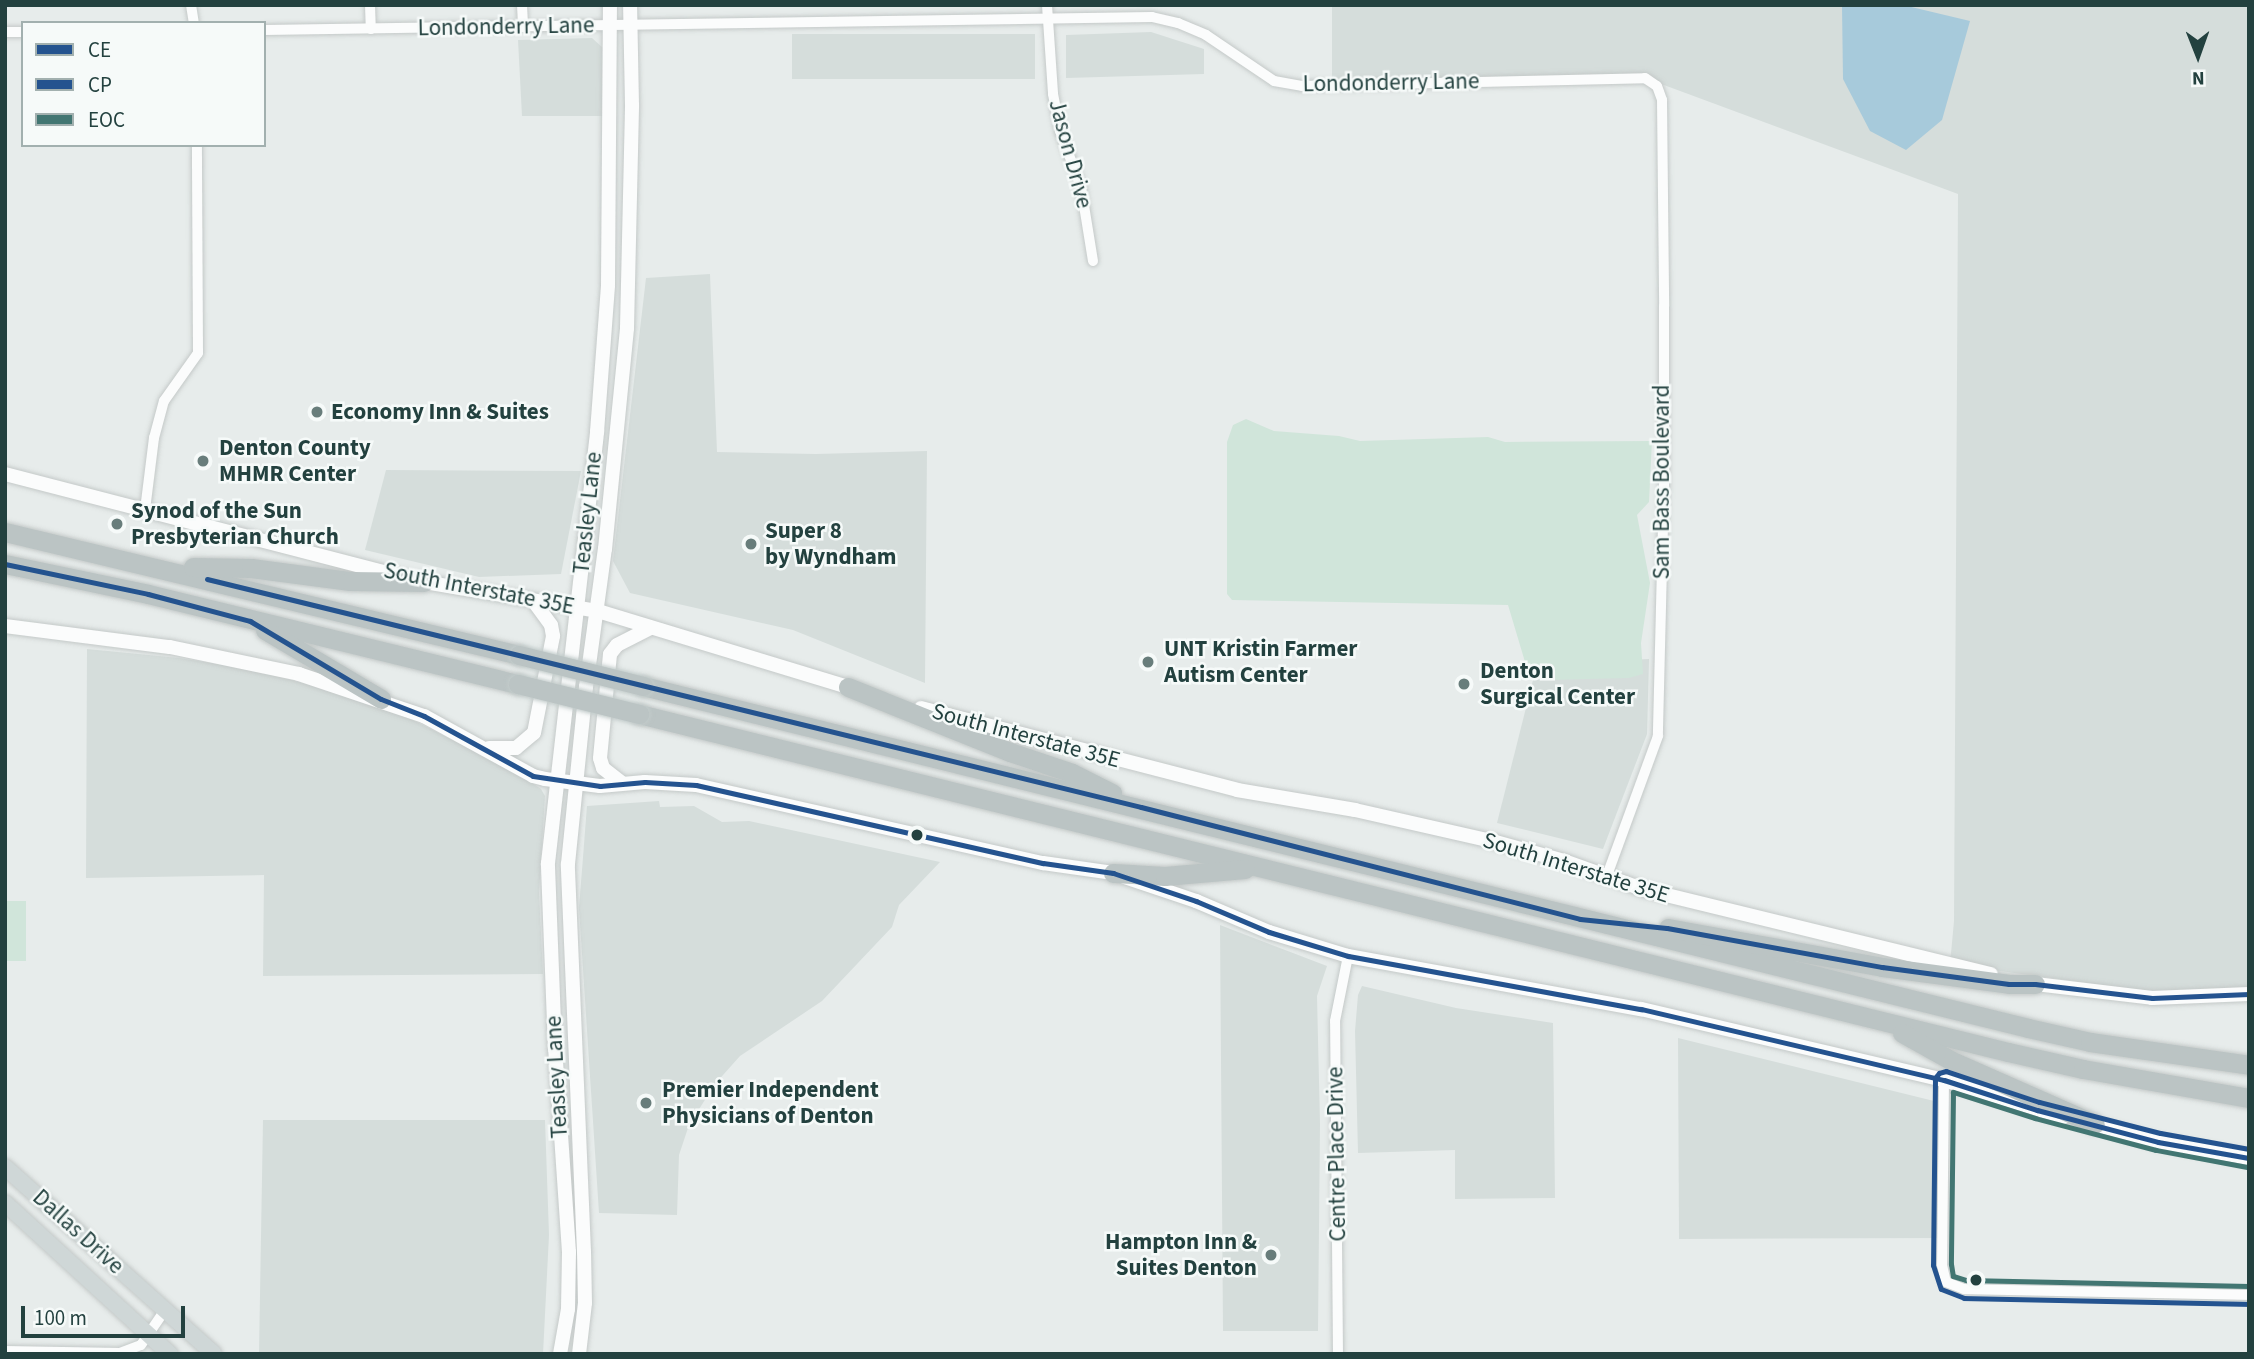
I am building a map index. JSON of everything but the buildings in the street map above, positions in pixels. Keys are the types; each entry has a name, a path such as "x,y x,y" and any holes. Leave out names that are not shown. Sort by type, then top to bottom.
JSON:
{"highway":[{"path":"5,532 160,567 1141,807 1580,919 2090,1042 2249,1065"},
{"path":"5,564 148,594 250,621 518,684 1880,1021 2083,1069 2249,1098"},
{"path":"160,567 251,568 350,581 424,582"},
{"path":"250,621 381,699"},
{"path":"848,687 1010,752 1072,773 1141,807"},
{"path":"1113,873 1165,876 1259,868"},
{"path":"1580,919 1667,928 1957,978 2042,985"},
{"path":"1880,1021 1952,1061 2095,1124"}],"main road":[{"name":"Teasley Lane","path":"560,1354 568,1309 569,1252 547,883 555,780 597,432 608,285 610,5"},
{"name":"Teasley Lane","path":"579,1354 585,1303 584,1252 568,864 575,782 617,446 629,286 630,5"},
{"path":"608,285 629,286"},
{"name":"South Interstate 35E","path":"5,474 424,582 598,611 848,687 1205,783 1355,810 1492,841 1695,903 2042,985 2152,998 2249,994"},
{"path":"481,746 500,750 516,748 534,733 553,636 551,625 534,602"},
{"path":"5,626 170,648 299,674 381,699 424,716 533,776 600,786 621,783 696,785 1043,863 1113,873 1196,901 1269,932 1348,956 1641,1009 1944,1080 2037,1110 2158,1142 2249,1158"},
{"path":"621,783 603,768 600,758 610,654 617,645 651,628"},
{"path":"551,957 570,956"},
{"name":"Dallas Drive","path":"5,1167 214,1354"},
{"name":"Dallas Drive","path":"5,1203 170,1354"}],"street":[{"path":"370,5 371,29"},
{"path":"522,5 523,27"},
{"name":"Jason Drive","path":"1047,5 1053,94 1060,131 1081,187 1093,261"},
{"name":"Londonderry Lane","path":"266,30 1152,18 1178,23 1206,35 1249,67 1274,81 1302,86 1645,78 1652,84"},
{"name":"Sam Bass Boulevard","path":"1606,875 1658,736 1664,484 1664,294 1662,100 1657,86 1652,84"},
{"path":"145,510 154,438 164,401 198,353 197,147"},
{"name":"Centre Place Drive","path":"1339,1354 1335,1021 1348,956"},
{"path":"1944,1080 1942,1265 1945,1282 1964,1289 2249,1295"},
{"path":"5,1351 120,1353 141,1345 150,1336 165,1310"}],"shaded area":[{"path":"1332,5 2249,5 2249,997 2188,997 1950,964 1954,921 1958,194 1645,78 1332,86"},
{"path":"1151,32 1204,49 1204,74 1066,78 1066,35"},
{"path":"792,34 1035,34 1035,79 792,79"},
{"path":"592,38 603,48 603,116 522,116 518,40"},
{"path":"710,274 717,452 816,454 927,451 925,683 793,630 630,593 613,561 646,278"},
{"path":"386,470 581,471 561,574 479,577 365,550"},
{"path":"87,649 179,658 254,670 381,704 516,772 541,789 545,796 539,893 543,974 263,976 264,875 86,878"},
{"path":"1649,659 1647,734 1603,849 1497,823 1537,664"},
{"path":"659,801 660,807 694,806 722,822 749,821 940,862 899,905 892,927 822,1001 740,1056 715,1084 689,1125 679,1155 677,1215 599,1213 579,908 587,806"},
{"path":"1220,925 1327,966 1317,996 1320,1124 1318,1331 1223,1331"},
{"path":"1362,986 1456,1008 1553,1023 1555,1198 1455,1199 1455,1150 1358,1153 1355,1031 1358,995"},
{"path":"1678,1038 1938,1102 1939,1238 1679,1239"},
{"path":"263,1120 545,1120 549,1235 543,1354 259,1354"}],"green space":[{"path":"1246,419 1274,431 1339,436 1360,441 1488,437 1505,442 1652,441 1649,502 1637,515 1650,583 1641,643 1643,674 1629,678 1546,680 1528,672 1508,605 1232,600 1227,594 1227,442 1233,425"},
{"path":"5,901 26,901 26,961 5,961"}],"water":[{"path":"1842,5 1903,5 1970,21 1942,120 1906,150 1870,131 1843,79"}],"transit line":[{"name":"CE","path":"5,564 148,594 250,621 381,699 424,716 533,776 600,786 645,782 696,785 1043,863 1113,873 1196,901 1269,932 1348,956 1641,1009 1944,1080 2037,1110 2158,1142 2249,1158"},
{"name":"CE","path":"207,579 1141,807 1580,919 1667,928 1882,967 2009,984 2035,984 2152,998 2249,994"},
{"name":"CP","path":"2249,1149 2160,1133 2039,1102 1946,1071 1935,1078 1933,1265 1941,1289 1964,1298 2249,1304"},
{"name":"EOC","path":"2247,1167 2156,1150 2035,1118 1953,1092 1953,1276 1966,1280 2249,1286"}],"place":[{"name":"Economy Inn & Suites","path":"317,412"},
{"name":"Denton County MHMR Center","path":"203,461"},
{"name":"Synod of the Sun Presbyterian Church","path":"117,524"},
{"name":"Super 8 by Wyndham","path":"751,544"},
{"name":"UNT Kristin Farmer Autism Center","path":"1148,662"},
{"name":"Denton Surgical Center","path":"1464,684"},
{"name":"Premier Independent Physicians of Denton","path":"646,1103"},
{"name":"Hampton Inn & Suites Denton","path":"1271,1255"}]}
